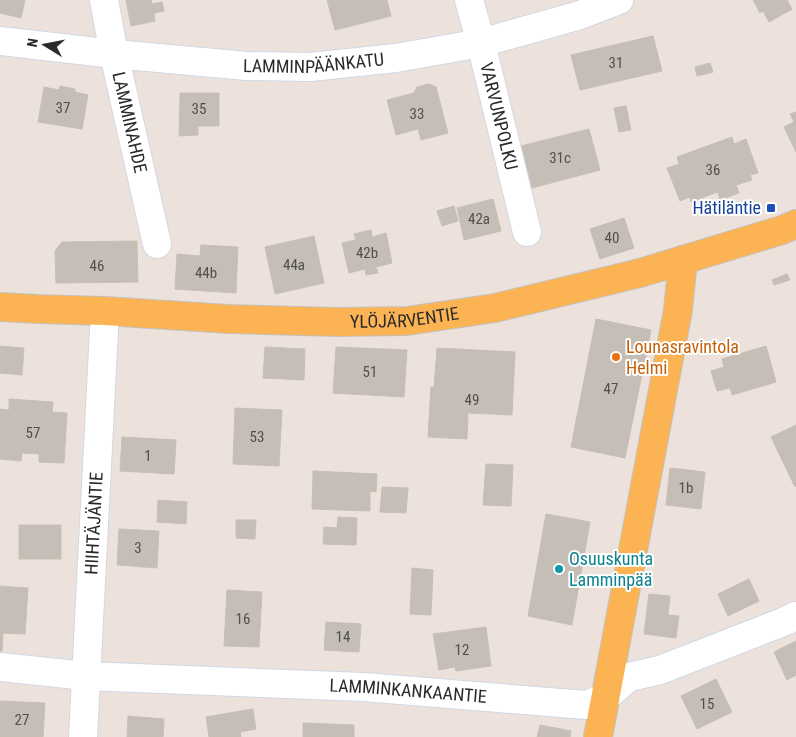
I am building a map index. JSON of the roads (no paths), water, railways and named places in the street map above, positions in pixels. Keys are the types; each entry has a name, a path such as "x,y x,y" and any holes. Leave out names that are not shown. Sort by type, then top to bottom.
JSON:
{"main road":[{"name":"YLÖJÄRVENTIE","path":"0,307 105,311 229,319 407,322 495,308 640,273 782,230 796,224"},
{"path":"598,737 678,310 683,260"}],"street":[{"name":"LAMMINAHDE","path":"104,0 114,54 157,244"},
{"name":"VARVUNPOLKU","path":"469,0 482,43 527,232"},
{"name":"LAMMINPÄÄNKATU","path":"0,41 247,66 310,67 396,58 482,43 580,15 619,0"},
{"name":"HIIHTÄJÄNTIE","path":"83,737 105,311"},
{"name":"LAMMINKANKAANTIE","path":"0,667 86,676 364,687 586,705 606,697 628,678 660,670 796,616"}],"place":[{"name":"Hätiläntie","path":"771,208"},
{"name":"Lounasravintola Helmi","path":"616,357"},
{"name":"Osuuskunta Lamminpää","path":"559,569"}]}
